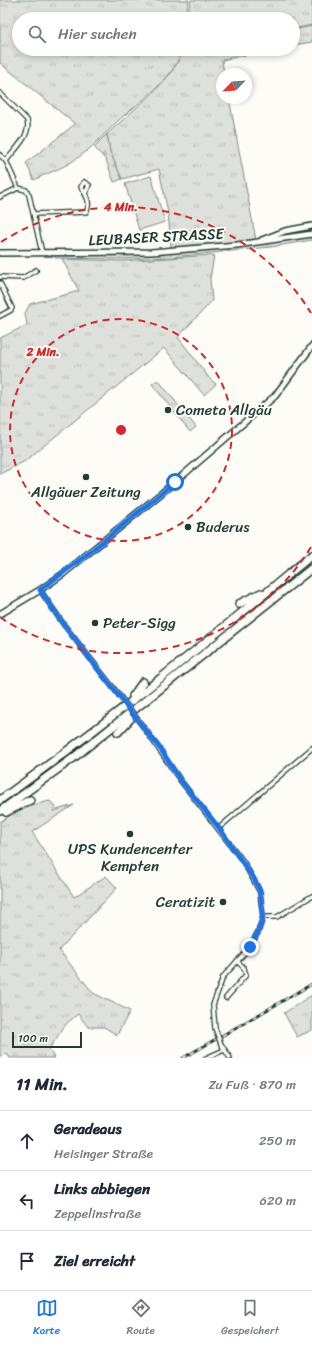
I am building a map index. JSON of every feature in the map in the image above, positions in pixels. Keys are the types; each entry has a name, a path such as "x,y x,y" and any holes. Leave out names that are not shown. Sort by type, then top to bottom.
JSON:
{"highway":[{"path":"0,800 50,764 129,703 312,555"},
{"path":"0,812 34,788 154,695 312,568"},
{"path":"239,604 274,586"},
{"path":"129,703 143,682"},
{"path":"118,732 124,724 154,695"},
{"path":"0,812 30,800"}],"street":[{"path":"0,93 27,120 29,125 26,135 6,162"},
{"path":"0,155 6,162 18,188"},
{"path":"0,197 18,188 26,190 29,195 34,214 42,253"},
{"path":"34,214 86,212 88,205 86,192"},
{"path":"257,243 285,230 312,226"},
{"name":"LEUBASER STRASSE","path":"0,253 151,252 257,243 312,234"},
{"path":"0,277 23,278 36,270"},
{"path":"0,283 12,308 0,316"},
{"path":"0,614 40,590 146,507 250,418 279,391 312,346"},
{"path":"40,590 64,625 145,729 180,780 219,828 254,879 260,892 263,917 254,939 223,977 216,992 213,1011 215,1028 221,1044 230,1058"},
{"path":"219,828 312,748"},
{"path":"263,917 277,917 312,896"},
{"path":"226,998 246,975 244,968 237,961"},
{"path":"206,1058 224,1050"}],"green space":[{"path":"0,0 189,0 186,12 12,12 12,56 180,56 166,78 119,120 92,147 80,157 68,164 34,180 26,163 75,124 0,63"},
{"path":"191,0 312,0 312,25 300,28 300,12 188,12"},
{"path":"312,26 312,42 300,44 300,29"},
{"path":"181,56 242,56 222,60 223,68 216,68 216,104 230,104 256,240 171,248 168,213 159,169 122,179 110,152 107,134 151,95 171,73"},
{"path":"107,134 110,152 122,179 114,182 106,160 94,147"},
{"path":"151,176 165,222 139,230 125,184"},
{"path":"312,236 312,240 271,247 172,257 121,259 55,258 55,255 184,251 248,245"},
{"path":"214,255 210,279 212,301 178,337 210,379 216,384 204,395 164,348 25,461 0,474 0,338 27,325 25,313 30,304 79,291 62,259 121,261"},
{"path":"158,380 196,427 190,432 152,384"},
{"path":"50,801 56,807 53,811 74,805 32,832 74,897 106,876 117,888 59,950 93,993 130,1011 117,1035 104,1027 88,1027 78,1014 66,1024 49,1049 54,1058 10,1058 6,1053 0,1057 0,822 23,807"},
{"path":"312,995 312,1030 297,1037 284,1013"}],"railway":[{"path":"183,1058 312,984"}],"place":[{"name":"Cometa Allgäu","path":"168,410"},
{"name":"Allgäuer Zeitung","path":"86,477"},
{"name":"Buderus","path":"188,527"},
{"name":"Peter-Sigg","path":"95,623"},
{"name":"UPS Kundencenter Kempten","path":"130,834"},
{"name":"Ceratizit","path":"223,902"}],"route":[{"path":"175,482 63,574 40,590 64,625 161,750 180,780 219,828 254,879 260,892 263,917 258,932 250,947"}]}
